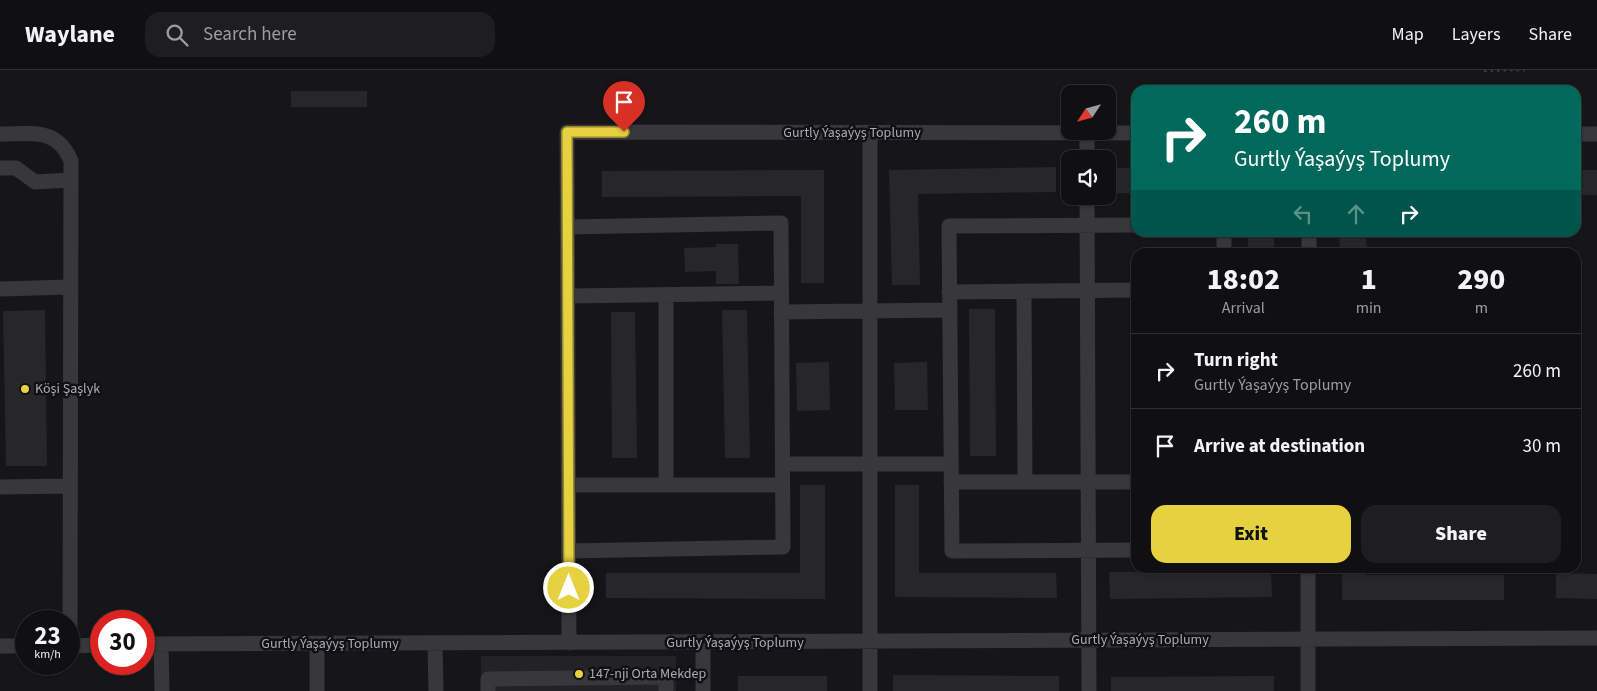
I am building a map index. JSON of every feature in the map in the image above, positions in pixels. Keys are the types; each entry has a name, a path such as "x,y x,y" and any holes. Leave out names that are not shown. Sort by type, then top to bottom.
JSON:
{"street":[{"name":"Gurtly Ýaşaýyş Toplumy","path":"568,227 567,132 1061,133"},
{"path":"870,133 870,691"},
{"path":"0,134 44,134 65,148 71,161 69,610"},
{"name":"Gurtly Ýaşaýyş Toplumy","path":"1116,134 1131,134"},
{"path":"1581,134 1597,134"},
{"path":"0,168 16,168 35,182 71,180"},
{"path":"1087,205 1089,691"},
{"path":"569,551 783,547 781,224 568,227 569,643"},
{"path":"1131,224 949,226 952,551 1131,550"},
{"path":"0,289 70,287"},
{"path":"949,292 1131,290"},
{"path":"1024,291 1025,482"},
{"path":"568,296 781,293"},
{"path":"666,295 666,485"},
{"path":"781,312 950,310"},
{"path":"782,464 951,464"},
{"path":"951,482 1131,482"},
{"path":"569,485 782,485"},
{"path":"0,487 70,486"},
{"path":"1308,573 1308,691"},
{"name":"Gurtly Ýaşaýyş Toplumy","path":"155,644 317,645 1597,638"},
{"path":"703,643 703,691"},
{"path":"161,644 162,691"},
{"path":"435,644 436,691"},
{"path":"317,645 317,691"},
{"path":"0,646 15,646"},
{"path":"488,691 488,679 666,677 666,691"}],"path":[{"path":"1484,71 1525,70"}],"shaded area":[{"name":"147-nji Orta Mekdep","path":"481,656 676,656 676,691 481,691"}],"building":[{"path":"291,91 367,91 367,107 291,107"},
{"path":"1056,167 1056,192 918,194 920,285 892,285 889,170"},
{"path":"1116,168 1131,168 1131,193 1116,193"},
{"path":"824,170 824,283 801,283 801,196 602,197 602,171"},
{"path":"1581,170 1597,170 1597,195 1581,195"},
{"path":"1248,237 1274,237 1274,248 1248,248"},
{"path":"1339,237 1366,237 1367,248 1340,248"},
{"path":"716,244 738,244 739,284 716,284 716,271 685,272 684,248 716,247"},
{"path":"969,309 995,309 996,456 970,456"},
{"name":"Köşi Şaşlyk","path":"45,310 47,466 6,466 3,311"},
{"path":"722,310 747,310 750,458 725,458"},
{"path":"611,312 635,312 637,458 612,458"},
{"path":"829,362 830,410 797,411 796,363"},
{"path":"927,362 928,410 895,410 894,363"},
{"path":"800,485 825,485 825,599 606,598 606,573 800,573"},
{"path":"895,485 919,485 919,573 1056,573 1057,598 895,597"},
{"path":"1109,572 1271,573 1272,597 1110,599"},
{"path":"1342,573 1366,573 1366,575 1504,575 1504,600 1342,600"},
{"path":"1556,573 1597,574 1597,599 1556,598"},
{"path":"893,675 1059,676 1059,691 893,691"},
{"path":"738,676 827,676 827,691 738,691"},
{"path":"1274,676 1274,691 1111,691 1111,677"}],"place":[{"name":"Köşi Şaşlyk","path":"25,389"},
{"name":"147-nji Orta Mekdep","path":"579,674"}],"route":[{"path":"569,588 567,132 624,132"}]}
